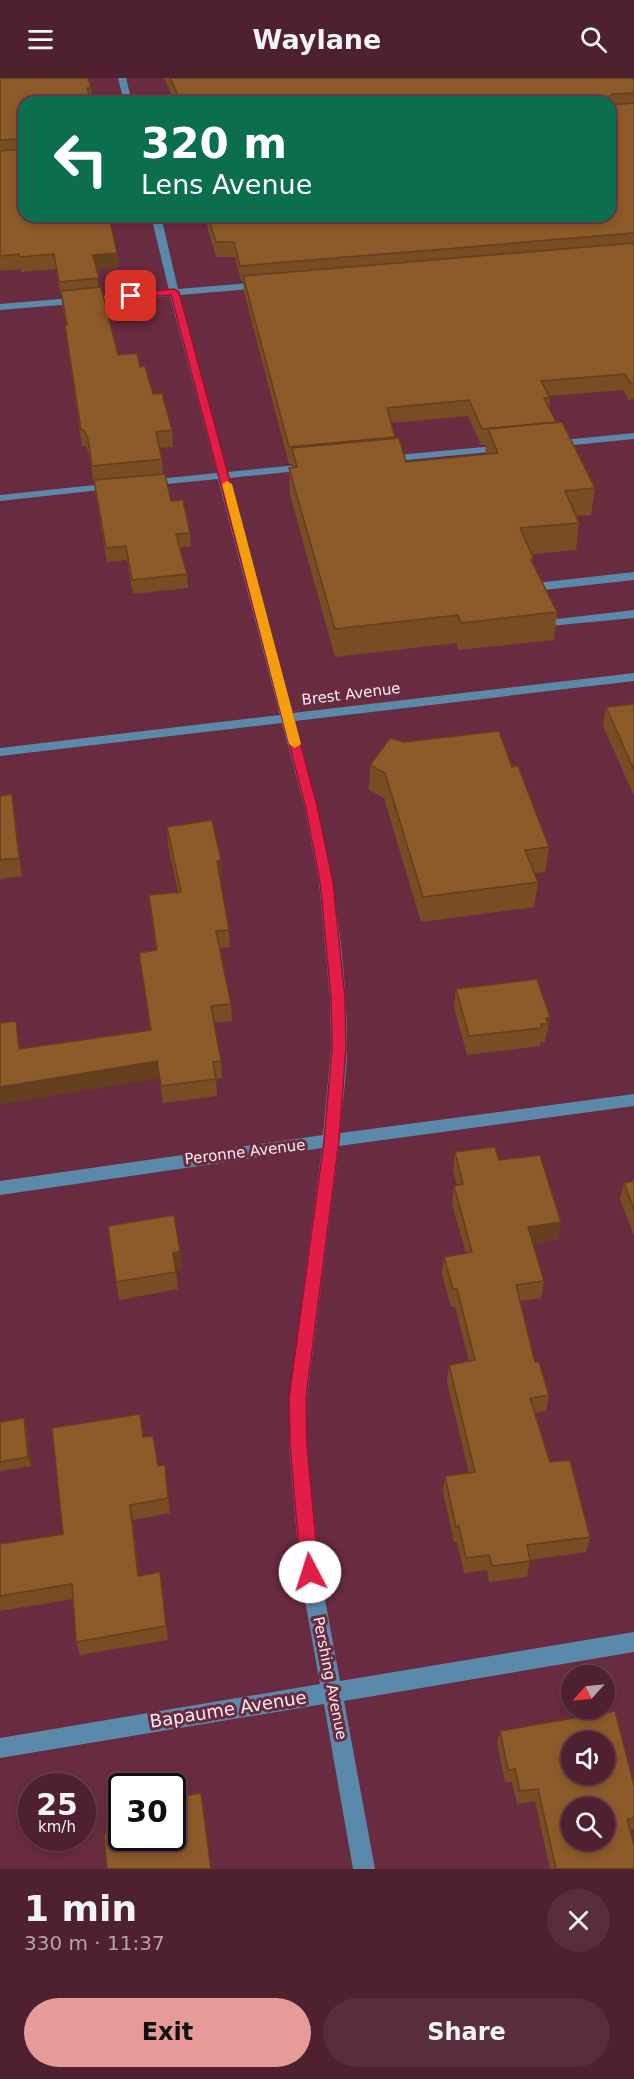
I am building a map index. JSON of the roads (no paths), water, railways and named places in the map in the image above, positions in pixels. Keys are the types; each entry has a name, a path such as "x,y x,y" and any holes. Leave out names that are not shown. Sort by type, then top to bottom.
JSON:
{"street":[{"path":"122,78 126,96"},
{"name":"Pershing Avenue","path":"157,222 311,805 329,905 338,998 339,1048 331,1141 298,1398 298,1446 310,1572 364,1869"},
{"path":"0,307 278,284"},
{"path":"545,445 634,436"},
{"path":"376,460 522,447"},
{"path":"0,498 318,466"},
{"path":"634,576 536,586 553,623 634,614"},
{"name":"Brest Avenue","path":"0,752 634,677"},
{"name":"Peronne Avenue","path":"0,1188 634,1100"},
{"name":"Bapaume Avenue","path":"0,1748 634,1642"}]}
